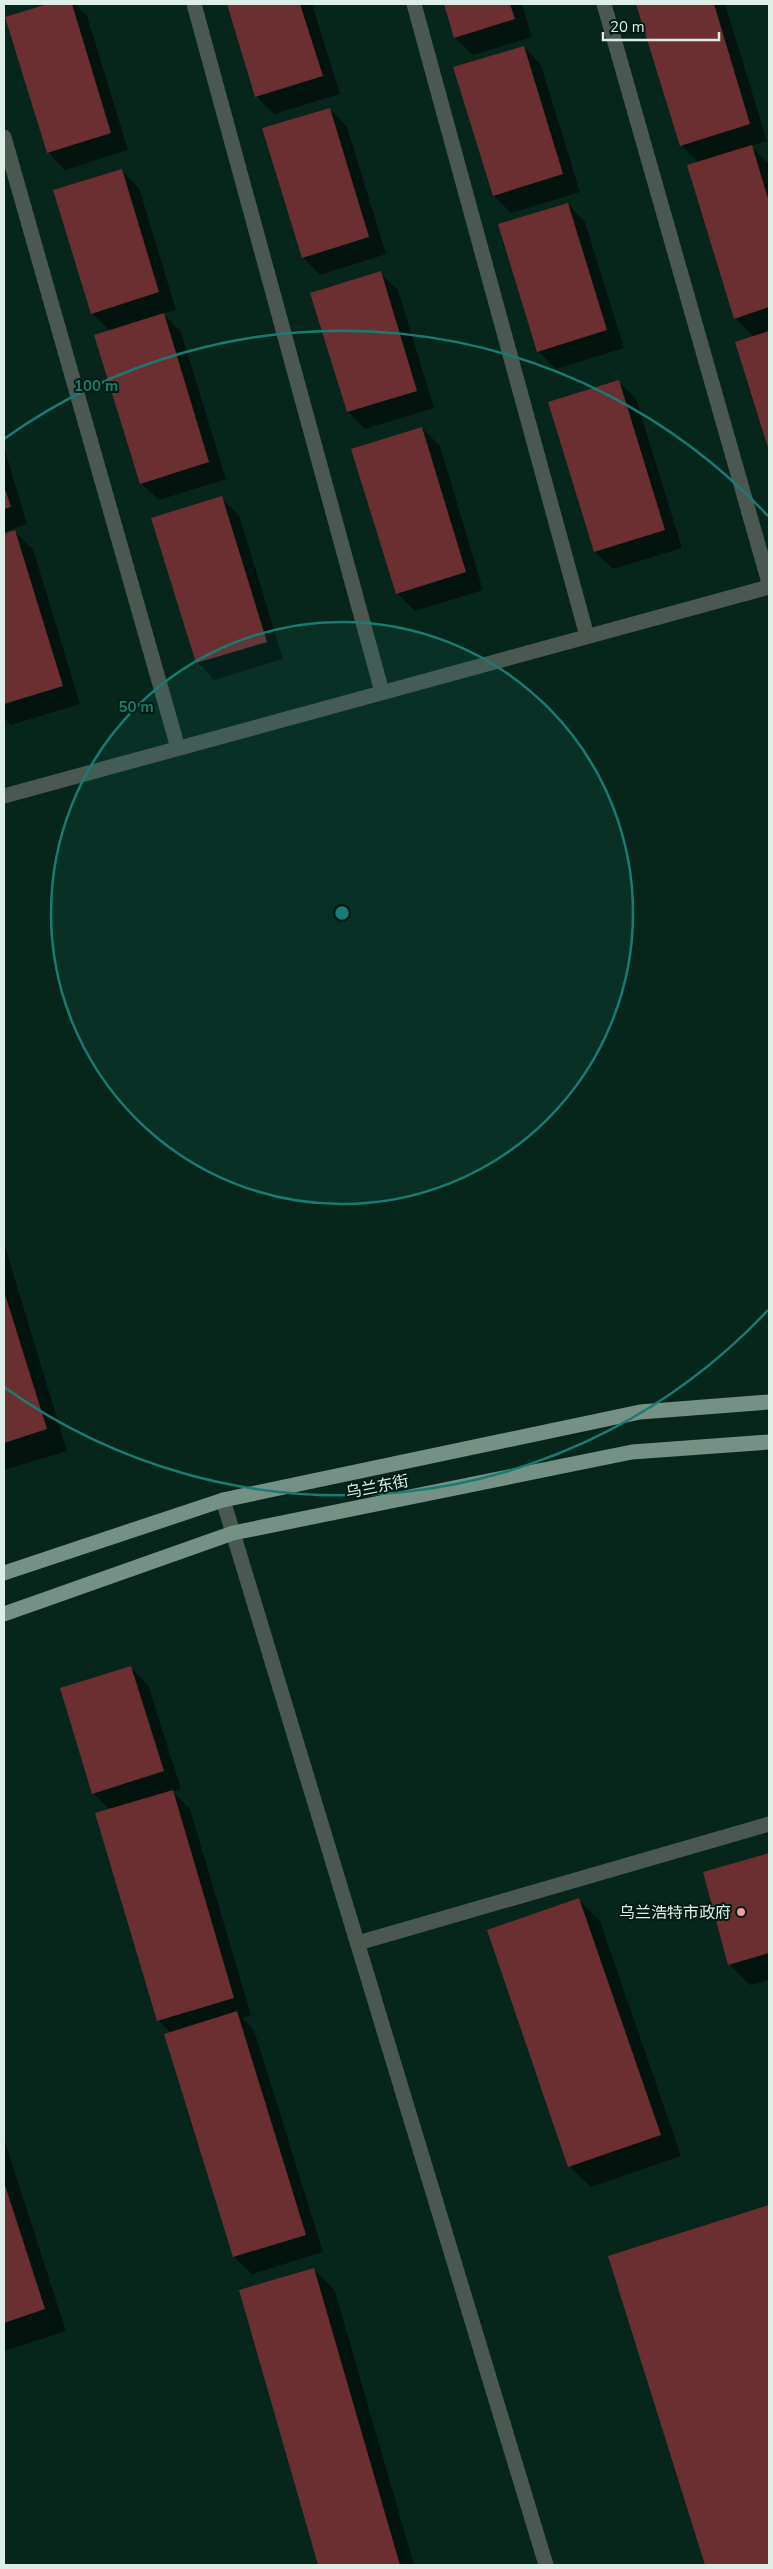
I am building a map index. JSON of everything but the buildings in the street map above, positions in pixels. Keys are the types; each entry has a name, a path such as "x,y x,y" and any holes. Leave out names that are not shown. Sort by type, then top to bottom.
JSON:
{"main road":[{"name":"乌兰东街","path":"4,1573 223,1500 640,1412 769,1402"},
{"name":"乌兰东街","path":"4,1614 234,1533 632,1452 769,1442"}],"street":[{"path":"194,4 382,692"},
{"path":"414,4 588,636"},
{"path":"4,796 769,585 604,4"},
{"path":"4,137 178,748"},
{"path":"223,1500 546,2565"},
{"path":"358,1942 769,1824"}],"place":[{"name":"乌兰浩特市政府","path":"741,1912"}]}
